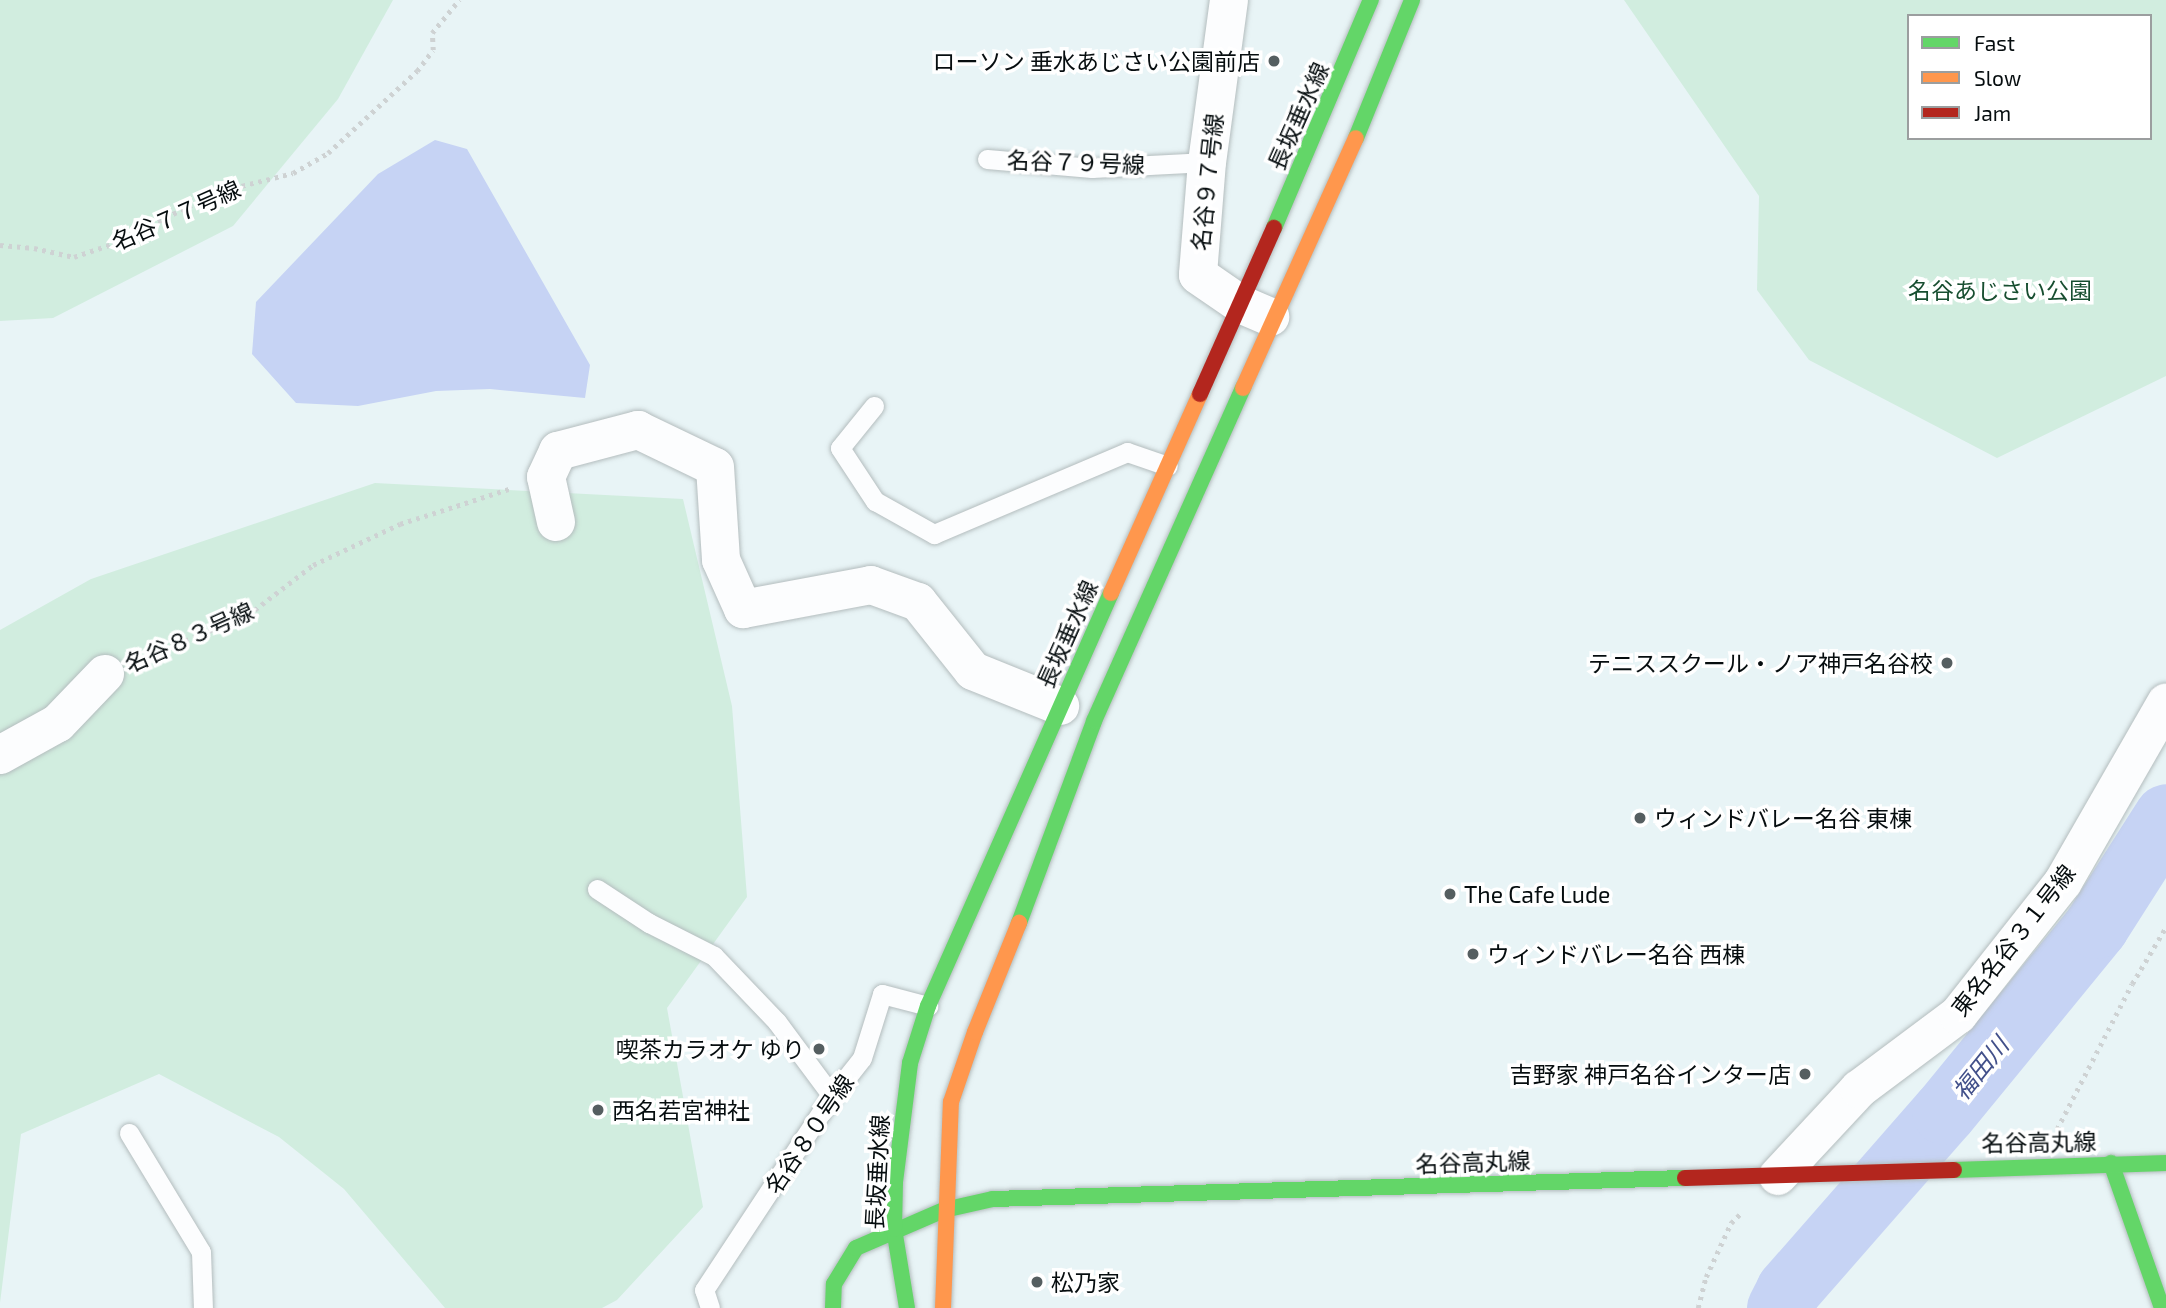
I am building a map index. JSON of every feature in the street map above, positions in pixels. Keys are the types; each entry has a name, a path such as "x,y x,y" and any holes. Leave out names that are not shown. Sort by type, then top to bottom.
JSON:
{"main road":[{"name":"長坂垂水線","path":"907,1308 894,1229 903,1106 910,1063 928,1006 1240,304 1371,0"},
{"path":"943,1308 944,1210 951,1102 975,1032 1024,912 1094,721 1378,88 1412,0"},
{"path":"2111,1163 2162,1308"},
{"name":"名谷高丸線","path":"833,1308 834,1284 856,1248 894,1229 944,1210 993,1199 2166,1163"}],"street":[{"name":"名谷９７号線","path":"1229,0 1207,162 1198,275 1240,304 1275,320"},
{"path":"555,522 547,477 558,451 638,430 715,467 721,560 743,609 871,585 918,602 973,671 1060,706"},
{"name":"名谷８３号線","path":"0,755 58,723 105,674"},
{"name":"東名名谷３１号線","path":"1778,1176 1859,1089 1958,1015 2063,882 2166,703"}],"lane":[{"name":"名谷７９号線","path":"986,159 1092,167 1207,162"},
{"path":"874,406 840,448 875,501 934,534 1127,452 1168,466"},
{"path":"597,889 649,923 713,956 777,1022 832,1096"},
{"name":"名谷８０号線","path":"710,1308 704,1290 832,1096 862,1058 882,994 928,1006"},
{"path":"129,1133 201,1252 203,1308"}],"path":[{"name":"名谷７７号線","path":"0,245 34,248 74,257 112,244 217,192 293,173 328,153 417,71 433,50 432,33 459,0"},
{"name":"名谷８３号線","path":"105,674 248,615 313,565 400,524 547,477"},
{"path":"2039,1165 2078,1084 2166,927"},
{"path":"1698,1308 1706,1277 1731,1223 1778,1176"}],"green space":[{"path":"0,0 393,0 338,99 233,226 53,318 0,321"},
{"name":"名谷あじさい公園","path":"1624,0 2166,0 2166,376 1997,458 1809,360 1757,290 1759,196"},
{"path":"375,483 683,499 732,706 747,897 667,1008 703,1207 617,1300 602,1308 445,1308 344,1189 279,1137 159,1074 21,1134 0,1303 0,630 91,579"}],"water":[{"path":"435,140 467,149 590,365 585,398 490,389 436,391 358,406 296,403 252,354 256,302 378,174"}],"waterway":[{"name":"福田川","path":"1779,1308 1788,1290 1944,1112 2096,926 2166,816"}],"traffic: fast":[{"path":"1274,228 1371,0"},
{"path":"1356,138 1412,0"},
{"path":"1019,923 1094,721 1243,388"},
{"path":"907,1308 894,1229 895,1182 910,1063 928,1006 1111,593"},
{"path":"2111,1163 2162,1308"},
{"path":"1954,1170 2166,1163"},
{"path":"833,1308 834,1284 856,1248 944,1210 993,1199 1685,1178"}],"traffic: slow":[{"path":"1243,388 1356,138"},
{"path":"1111,593 1200,394"},
{"path":"943,1308 951,1102 975,1032 1019,923"}],"traffic: jam":[{"path":"1200,394 1274,228"},
{"path":"1685,1178 1954,1170"}],"place":[{"name":"ローソン 垂水あじさい公園前店","path":"1274,61"},
{"name":"テニススクール・ノア神戸名谷校","path":"1947,663"},
{"name":"ウィンドバレー名谷 東棟","path":"1640,818"},
{"name":"The Cafe Lude","path":"1450,894"},
{"name":"ウィンドバレー名谷 西棟","path":"1473,954"},
{"name":"喫茶カラオケ ゆり","path":"819,1049"},
{"name":"吉野家 神戸名谷インター店","path":"1805,1074"},
{"name":"西名若宮神社","path":"598,1110"},
{"name":"松乃家","path":"1037,1282"}]}
